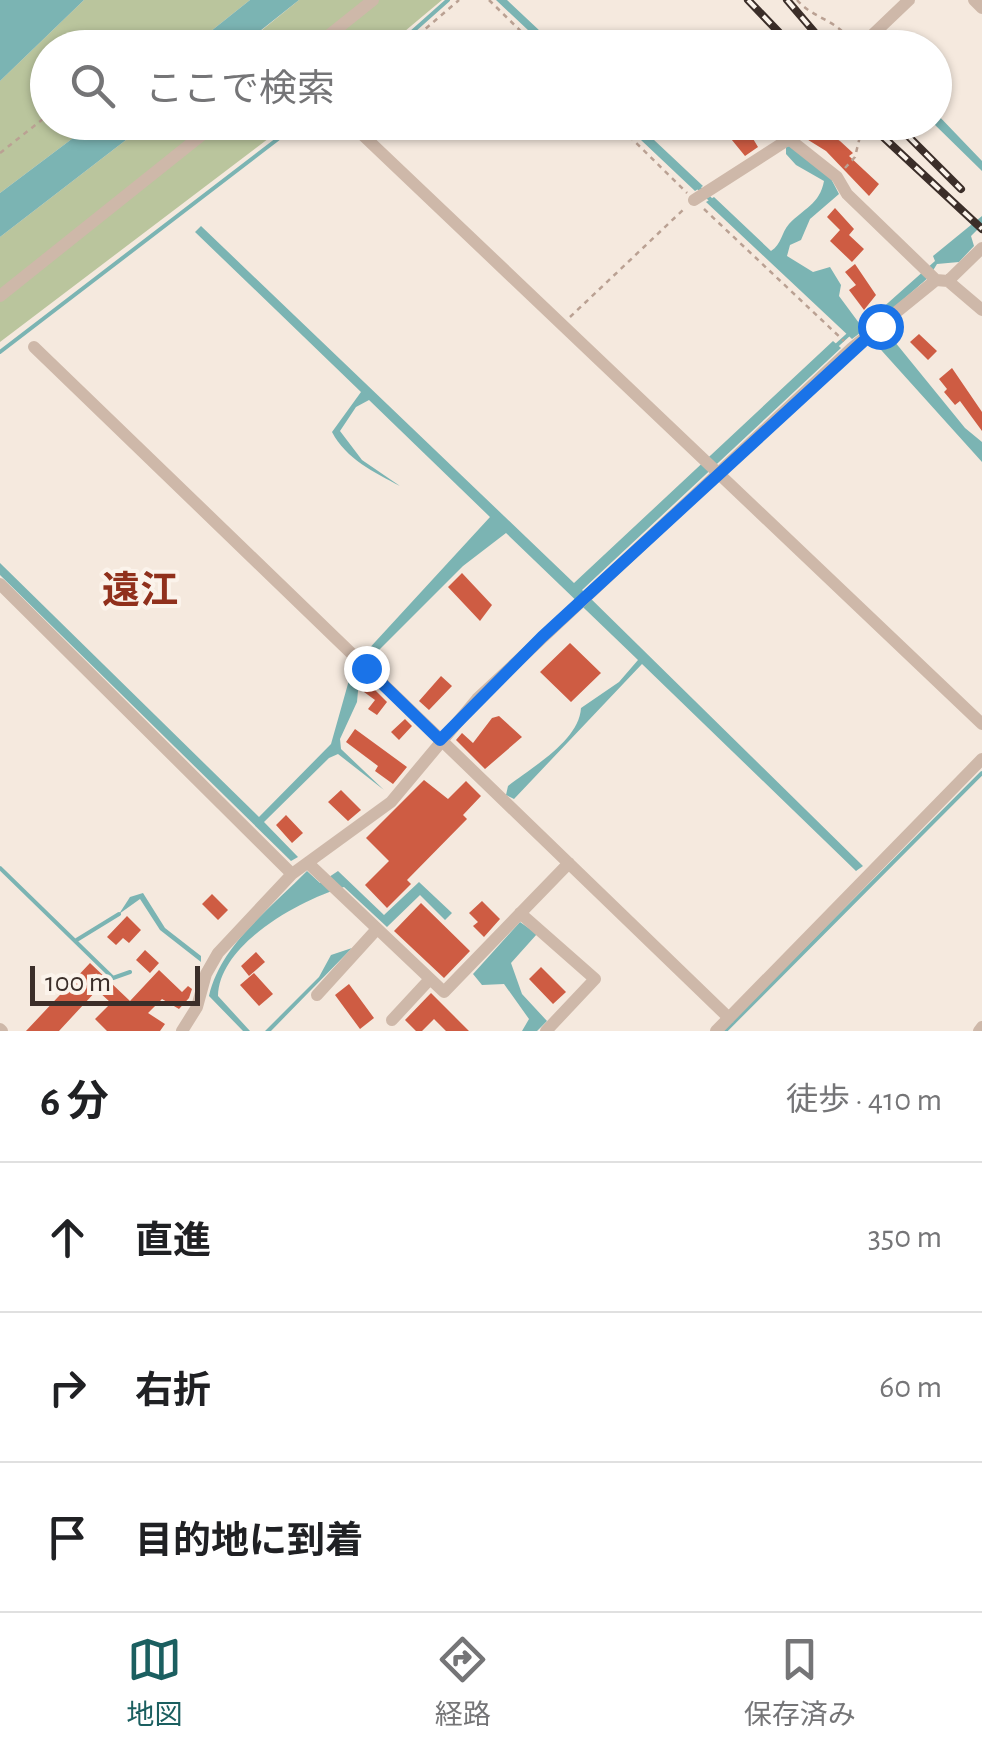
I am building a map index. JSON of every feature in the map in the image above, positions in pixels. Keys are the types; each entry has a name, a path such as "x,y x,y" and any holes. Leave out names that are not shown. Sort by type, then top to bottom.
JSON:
{"street":[{"path":"336,30 373,0"},
{"path":"873,30 909,0"},
{"path":"974,0 982,8"},
{"path":"0,296 195,140"},
{"path":"368,140 982,724"},
{"path":"700,196 786,140"},
{"path":"789,140 838,176 847,194 935,275 982,310"},
{"path":"182,1031 197,1006 206,974 218,953 292,874 390,802 477,699 715,473 935,275 982,248"},
{"path":"34,347 729,1018"},
{"path":"0,584 292,874"},
{"path":"716,1031 982,759"},
{"path":"308,863 444,992 569,864"},
{"path":"520,914 595,979 546,1031"},
{"path":"316,995 377,929"},
{"path":"392,1020 430,979"}],"path":[{"path":"424,30 459,0"},
{"path":"489,0 520,30"},
{"path":"797,0 810,14 829,18 845,30"},
{"path":"0,152 30,130"},
{"path":"636,140 700,196 840,336"},
{"path":"838,176 855,157 859,140"},
{"path":"562,325 700,196"}],"green space":[{"path":"84,0 250,0 212,30 53,30"},
{"path":"299,0 442,0 406,30 262,30"},
{"path":"30,52 30,140 70,140 0,193 0,81"},
{"path":"126,140 267,140 0,342 0,237"}],"water":[{"path":"0,0 84,0 53,30 30,30 30,52 0,81"},
{"path":"250,0 299,0 261,30 212,30"},
{"path":"496,0 507,0 539,30 528,30"},
{"path":"952,130 982,161 982,171 950,140"},
{"path":"70,140 126,140 0,237 0,193"},
{"path":"641,140 654,140 703,186 695,191"},
{"path":"793,145 828,173 839,194 810,219 801,240 790,245 787,256 813,272 830,267 841,285 839,296 859,323 870,319 935,261 933,256 982,216 982,225 971,236 974,246 959,262 937,264 929,277 875,324 882,333 886,331 965,428 982,442 982,462 873,341 877,337 868,327 852,339 706,202 714,197 771,251 789,224 815,201 824,181 796,165 786,154 786,147"},
{"path":"201,226 574,583 833,341 841,348 582,590 863,866 856,871 642,664 514,799 506,795 508,786 563,742 581,708 619,682 638,660 506,533 463,566 360,669 357,702 340,739 341,749 384,790 338,754 329,758 264,822 298,857 291,861 0,575 0,563 259,817 331,744 353,666 490,517 369,400 356,407 340,431 362,460 400,486 345,450 332,432 361,392 195,232"},
{"path":"307,871 320,883 338,871 384,915 419,882 452,913 445,920 420,895 387,927 344,887 285,913 247,942 222,977 218,996 250,1031 243,1031 209,996 215,977 249,928"},
{"path":"143,893 165,928 201,956 201,962 160,930 140,899 119,914 130,897"},
{"path":"520,922 537,934 511,963 522,994 547,1021 537,1031 522,1031 529,1019 504,984 482,985 473,974"},
{"path":"352,948 271,1031 265,1031 319,977 331,955"}],"building":[{"path":"732,140 754,140 758,147 745,156"},
{"path":"808,140 840,141 853,153 849,156 879,184 869,196 826,151"},
{"path":"835,208 854,229 849,235 864,249 852,262 830,241 840,230 827,217"},
{"path":"855,264 876,295 864,310 849,290 856,285 845,272"},
{"path":"919,334 937,351 928,360 910,342"},
{"path":"952,368 982,412 982,431 960,401 955,405 944,392 947,389 939,379"},
{"path":"462,573 492,605 480,621 448,587"},
{"path":"570,643 601,673 571,702 540,672"},
{"path":"441,676 452,686 429,710 419,701"},
{"path":"370,685 387,702 377,715 368,709 375,700 364,692"},
{"path":"499,716 522,737 485,769 456,740 462,733 473,743 492,718"},
{"path":"405,719 412,726 399,740 391,732"},
{"path":"355,729 407,767 393,784 375,771 378,766 346,742"},
{"path":"424,780 448,799 466,781 481,796 463,815 467,819 407,880 411,884 387,908 365,885 389,861 366,838"},
{"path":"341,790 361,810 348,821 328,802"},
{"path":"286,815 303,833 292,843 276,825"},
{"path":"212,894 228,910 218,920 202,904"},
{"path":"482,901 500,919 484,937 473,926 478,922 469,913"},
{"path":"421,903 470,951 444,978 394,931"},
{"path":"127,916 141,930 129,943 123,938 116,945 107,937"},
{"path":"145,950 159,963 150,973 136,960"},
{"path":"256,952 265,962 249,976 241,966"},
{"path":"90,963 130,1001 159,970 182,992 188,986 192,989 179,1009 162,999 148,1013 165,1024 160,1031 107,1031 95,1019 111,1003 97,990 59,1031 26,1031"},
{"path":"541,967 566,992 553,1004 529,979"},
{"path":"254,973 273,994 259,1006 240,985"},
{"path":"349,984 374,1018 360,1029 335,995"},
{"path":"431,993 469,1031 446,1031 434,1019 422,1031 416,1031 405,1020"}],"waterway":[{"path":"414,30 448,0"},
{"path":"0,352 277,140"},
{"path":"699,188 710,199"},
{"path":"837,345 848,335"},
{"path":"725,1031 982,773"},
{"path":"0,868 113,978 130,972"},
{"path":"75,941 119,914"}],"railway":[{"path":"748,0 777,30"},
{"path":"787,0 813,30"},
{"path":"886,140 982,229"},
{"path":"912,140 961,189"}],"district":[{"name":"遠江","path":"140,590"}],"route":[{"path":"366,668 440,740 542,637 880,326"}]}
